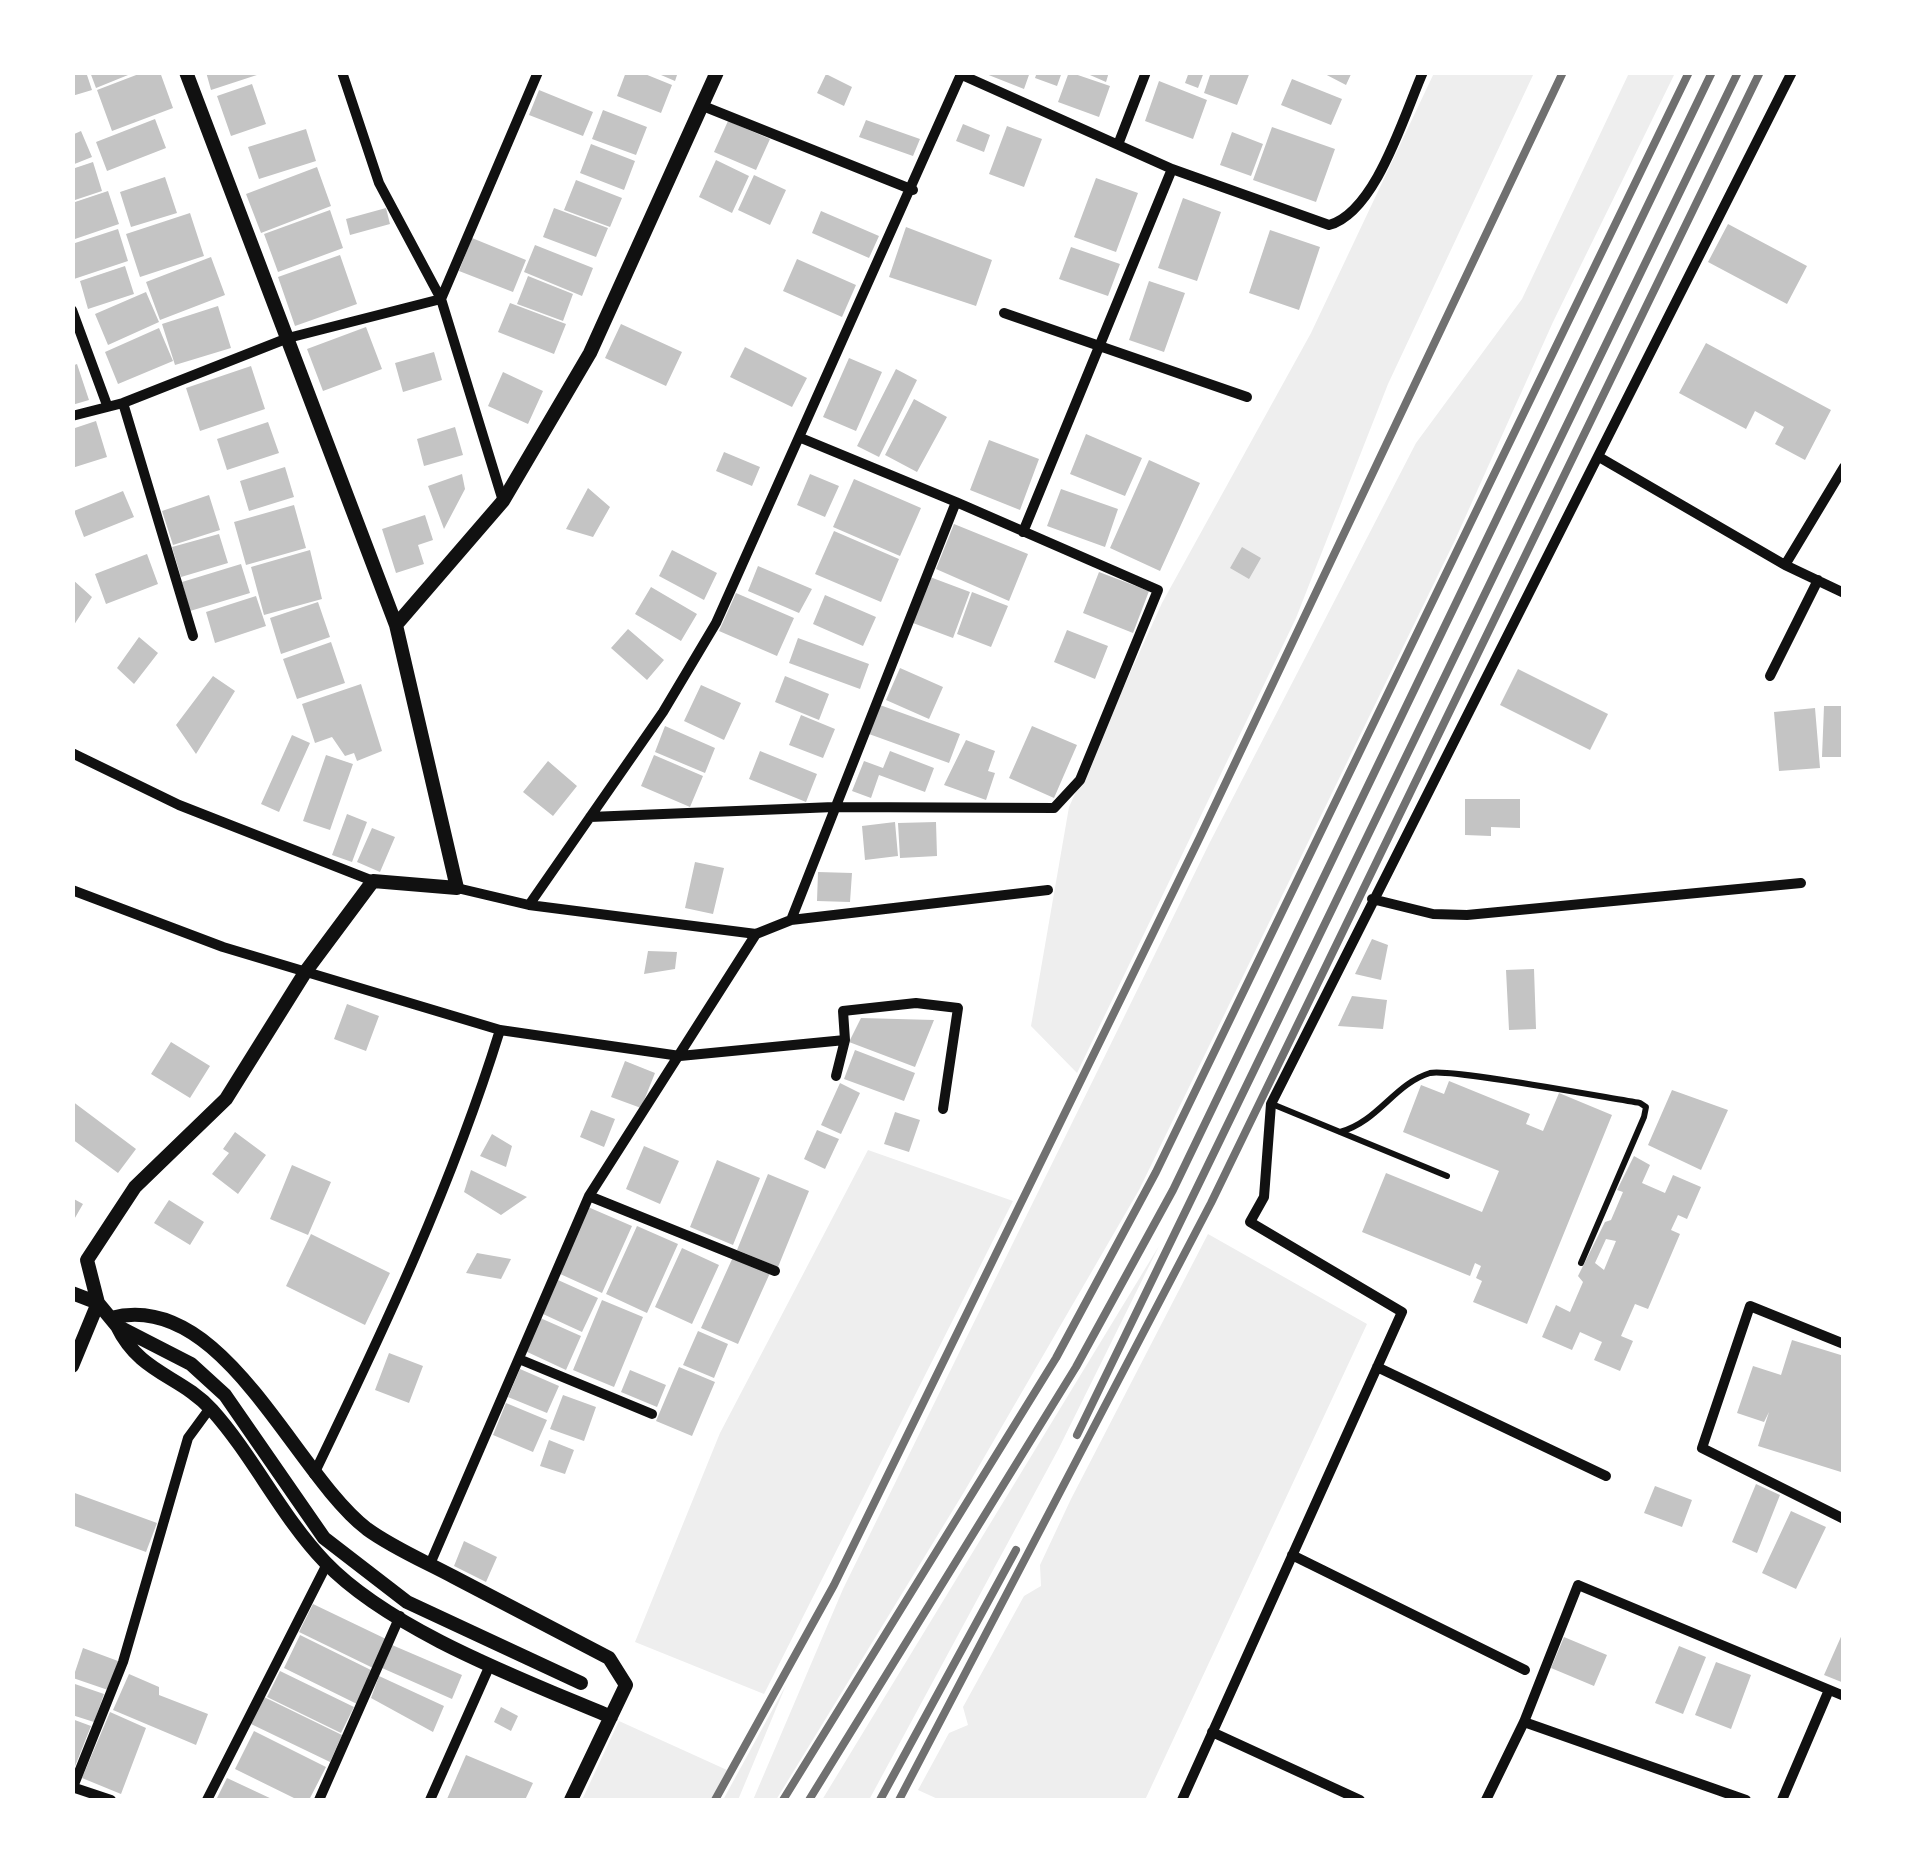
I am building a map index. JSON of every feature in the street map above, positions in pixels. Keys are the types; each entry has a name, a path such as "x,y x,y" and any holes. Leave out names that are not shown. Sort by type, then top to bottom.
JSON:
{"street":[{"path":"186,72 396,625 457,888"},
{"path":"342,72 379,183 441,299 503,502"},
{"path":"441,299 538,72"},
{"path":"396,625 503,502 590,353 717,72"},
{"path":"1119,142 1146,72"},
{"path":"529,905 663,712 716,623 914,190 962,74 1172,169 1329,225 1346,220 1369,194 1423,72"},
{"path":"1182,1800 1402,1312 1250,1222 1264,1197 1271,1104 1792,72"},
{"path":"703,106 914,190"},
{"path":"1023,532 1172,169"},
{"path":"72,416 122,403 288,338 441,299"},
{"path":"72,310 106,405"},
{"path":"1004,314 1247,396"},
{"path":"122,403 193,636"},
{"path":"590,817 834,808 1033,811 1054,808 1080,780 1158,590 801,438"},
{"path":"1599,457 1785,565 1844,593"},
{"path":"1785,565 1844,468"},
{"path":"791,920 956,502"},
{"path":"1770,676 1818,580"},
{"path":"72,753 180,805 373,881 457,888 529,905 756,934 791,920 1048,890"},
{"path":"72,1366 98,1304 87,1260 135,1187 226,1099 306,971 373,881"},
{"path":"1372,899 1433,914 1467,915 1801,883"},
{"path":"72,890 223,947 500,1030 680,1056 845,1040"},
{"path":"430,1564 589,1196 756,934"},
{"path":"836,1076 845,1040 842,1011 916,1003 958,1008 943,1109"},
{"path":"314,1475 395,1307 458,1158 500,1030"},
{"path":"589,1196 775,1271"},
{"path":"72,1293 98,1304 114,1322 129,1351 210,1408 327,1564 400,1616 490,1666 611,1717"},
{"path":"1844,1344 1750,1306 1702,1448 1844,1519"},
{"path":"114,1322 129,1313 200,1338 236,1366 314,1475 367,1528 609,1658 626,1685 572,1800"},
{"path":"114,1322 191,1364 225,1395 324,1538 407,1602 581,1683"},
{"path":"519,1359 652,1414"},
{"path":"1378,1367 1606,1476"},
{"path":"111,1800 73,1787 123,1662 188,1438 210,1408"},
{"path":"1292,1555 1526,1670"},
{"path":"208,1800 327,1564"},
{"path":"1486,1800 1524,1722 1578,1585 1844,1696"},
{"path":"319,1800 400,1616"},
{"path":"430,1800 490,1666"},
{"path":"1782,1800 1829,1690"},
{"path":"1524,1722 1746,1800"},
{"path":"1212,1732 1360,1800"}],"lane":[{"path":"1340,1132 1365,1125 1400,1091 1432,1072 1646,1106 1581,1263"},
{"path":"1271,1104 1447,1176"}],"shaded area":[{"path":"1434,73 1534,73 1388,384 1296,618 1077,1073 1031,1026 1069,807 1162,603 1311,333"},
{"path":"1629,73 1675,73 1553,322 1455,540 1139,1190 964,1492 776,1800 753,1800 843,1589 1210,842 1416,443 1522,299"},
{"path":"868,1150 1013,1201 764,1694 635,1642 720,1433"},
{"path":"1208,1234 1367,1324 1145,1800 940,1800 918,1790 949,1733 968,1725 963,1707 1024,1596 1041,1586 1040,1565 1071,1499"},
{"path":"1159,1246 1059,1448 869,1800 822,1800"},
{"path":"786,1685 738,1800 723,1800"},
{"path":"619,1721 727,1770 711,1800 582,1800"}],"building":[{"path":"72,72 86,72 92,90 72,96"},
{"path":"90,72 133,72 133,73 96,88"},
{"path":"144,72 160,72 173,108 112,131 97,90"},
{"path":"206,72 263,72 263,73 211,90"},
{"path":"626,72 640,72 672,85 661,113 617,96"},
{"path":"654,72 678,72 675,81"},
{"path":"981,72 1030,72 1024,89"},
{"path":"1037,72 1062,72 1057,86 1035,78"},
{"path":"1069,72 1110,86 1099,117 1058,102"},
{"path":"1083,72 1109,72 1106,82"},
{"path":"1189,72 1204,72 1198,88 1185,83"},
{"path":"1211,72 1250,72 1237,105 1204,93"},
{"path":"1321,72 1352,72 1346,85"},
{"path":"826,74 852,87 844,106 817,93"},
{"path":"1292,79 1342,99 1331,125 1281,105"},
{"path":"1159,81 1207,100 1193,139 1145,121"},
{"path":"252,84 266,124 231,136 217,96"},
{"path":"539,90 593,112 583,136 529,115"},
{"path":"603,110 647,127 636,155 592,139"},
{"path":"155,119 166,148 107,171 96,142"},
{"path":"866,120 920,139 913,156 859,137"},
{"path":"728,121 770,139 756,170 714,152"},
{"path":"963,124 990,135 984,152 956,141"},
{"path":"1007,126 1042,139 1024,187 989,174"},
{"path":"1272,127 1335,149 1316,202 1253,180"},
{"path":"306,129 316,161 259,179 248,147"},
{"path":"81,131 92,157 72,165 72,135"},
{"path":"1232,132 1263,144 1251,176 1220,165"},
{"path":"591,144 635,161 624,190 580,173"},
{"path":"716,160 749,176 732,213 699,197"},
{"path":"93,162 102,191 72,201 72,169"},
{"path":"317,167 331,206 261,233 246,194"},
{"path":"754,175 786,190 770,225 738,210"},
{"path":"165,177 177,213 131,227 120,192"},
{"path":"1096,178 1138,193 1116,252 1074,237"},
{"path":"576,180 622,198 610,227 564,210"},
{"path":"108,191 119,224 72,240 72,203"},
{"path":"1183,198 1221,212 1197,281 1158,268"},
{"path":"386,208 390,224 350,235 346,219"},
{"path":"554,208 608,228 596,257 543,237"},
{"path":"330,210 343,248 278,272 264,234"},
{"path":"821,211 879,236 869,258 812,233"},
{"path":"190,213 204,256 140,277 126,234"},
{"path":"1728,224 1807,266 1787,304 1708,262"},
{"path":"906,227 992,260 976,306 889,277"},
{"path":"118,229 128,261 74,279 72,244"},
{"path":"1270,230 1320,247 1299,310 1249,293"},
{"path":"472,238 526,260 513,292 459,271"},
{"path":"535,245 593,268 582,296 524,272"},
{"path":"1071,247 1120,264 1108,296 1059,279"},
{"path":"340,255 357,304 295,326 278,277"},
{"path":"211,257 225,295 160,320 146,282"},
{"path":"797,259 856,285 842,317 783,291"},
{"path":"125,266 134,294 88,309 80,281"},
{"path":"528,276 573,294 563,321 517,304"},
{"path":"1149,281 1185,293 1164,352 1129,340"},
{"path":"146,292 159,322 108,345 95,314"},
{"path":"510,303 566,324 554,354 498,332"},
{"path":"218,306 231,348 175,365 162,324"},
{"path":"621,324 682,352 666,386 605,358"},
{"path":"366,327 382,369 323,391 307,349"},
{"path":"159,328 173,361 118,384 105,352"},
{"path":"1706,343 1831,410 1805,460 1775,444 1784,427 1755,411 1746,429 1679,393"},
{"path":"745,347 807,378 792,407 730,377"},
{"path":"434,352 442,380 403,392 395,363"},
{"path":"849,358 882,372 856,431 823,417"},
{"path":"77,364 89,400 72,405 72,366"},
{"path":"251,366 265,409 200,431 186,388"},
{"path":"896,369 917,380 879,457 857,446"},
{"path":"503,372 543,391 528,424 488,406"},
{"path":"914,399 947,417 917,472 885,455"},
{"path":"96,421 107,457 72,468 72,429"},
{"path":"268,422 279,453 227,470 217,439"},
{"path":"455,427 463,455 424,466 417,439"},
{"path":"1086,434 1142,458 1125,496 1070,474"},
{"path":"989,440 1039,459 1020,510 970,490"},
{"path":"724,452 760,467 752,486 716,471"},
{"path":"1149,460 1200,483 1160,571 1110,548"},
{"path":"285,467 294,497 249,511 240,481"},
{"path":"462,474 465,489 444,529 428,486"},
{"path":"810,474 839,486 825,517 797,505"},
{"path":"854,479 921,508 900,556 833,527"},
{"path":"588,488 610,507 593,537 566,529"},
{"path":"1061,489 1118,509 1105,547 1047,526"},
{"path":"123,491 134,517 84,537 74,511"},
{"path":"209,495 220,530 173,545 162,511"},
{"path":"294,505 306,548 246,565 234,522"},
{"path":"425,515 433,540 418,545 424,564 396,573 382,529"},
{"path":"954,524 1028,554 1009,601 936,569"},
{"path":"834,531 899,559 881,602 815,574"},
{"path":"219,534 228,563 181,577 172,547"},
{"path":"1242,547 1261,558 1249,579 1230,568"},
{"path":"310,550 322,599 264,615 251,567"},
{"path":"672,550 717,573 704,600 659,576"},
{"path":"147,554 158,584 106,604 95,574"},
{"path":"241,564 250,593 190,611 182,582"},
{"path":"758,566 812,589 799,613 748,591"},
{"path":"1099,572 1149,591 1133,633 1083,613"},
{"path":"930,577 970,592 953,638 913,623"},
{"path":"72,579 92,597 72,628"},
{"path":"651,587 697,614 681,641 635,614"},
{"path":"972,592 1008,606 991,647 957,634"},
{"path":"736,593 794,618 777,656 719,631"},
{"path":"825,595 876,617 863,646 813,624"},
{"path":"256,596 266,626 215,643 206,612"},
{"path":"318,602 330,637 281,654 270,618"},
{"path":"628,629 664,660 647,680 611,648"},
{"path":"1067,630 1108,646 1095,679 1054,662"},
{"path":"139,637 158,653 134,684 117,668"},
{"path":"798,638 869,664 860,689 789,663"},
{"path":"331,642 345,683 297,699 283,659"},
{"path":"900,668 943,687 929,719 886,700"},
{"path":"1518,669 1608,714 1590,750 1500,705"},
{"path":"213,676 235,691 196,754 176,725"},
{"path":"785,676 829,694 819,720 775,702"},
{"path":"361,684 382,751 357,761 354,753 345,756 332,737 315,743 302,704"},
{"path":"701,685 741,703 724,740 684,721"},
{"path":"880,705 960,734 949,763 869,734"},
{"path":"1824,706 1844,706 1844,757 1822,757"},
{"path":"1815,708 1820,768 1779,771 1774,712"},
{"path":"801,715 835,729 823,758 789,745"},
{"path":"665,726 715,748 705,773 655,752"},
{"path":"1032,726 1077,745 1054,798 1009,778"},
{"path":"292,735 310,743 279,812 261,804"},
{"path":"966,740 995,751 988,771 995,773 986,800 944,785"},
{"path":"760,751 817,774 806,802 749,779"},
{"path":"890,751 934,768 925,792 879,775 871,798 852,791 864,761 883,768"},
{"path":"326,755 353,764 330,830 303,821"},
{"path":"654,755 703,776 690,807 641,786"},
{"path":"548,761 577,786 553,816 523,792"},
{"path":"1465,799 1520,799 1520,828 1491,827 1491,836 1465,835"},
{"path":"347,814 367,822 352,862 332,855"},
{"path":"895,822 898,856 865,860 862,826"},
{"path":"936,822 937,856 900,858 898,823"},
{"path":"372,828 395,837 380,872 357,862"},
{"path":"695,862 724,868 713,914 685,908"},
{"path":"818,872 852,873 850,902 817,901"},
{"path":"1372,939 1388,945 1381,980 1355,974"},
{"path":"648,951 677,952 675,969 644,974"},
{"path":"1534,969 1536,1029 1509,1030 1506,970"},
{"path":"1352,996 1387,1000 1383,1029 1338,1026"},
{"path":"347,1004 379,1016 366,1051 334,1039"},
{"path":"861,1018 934,1020 915,1067 849,1042"},
{"path":"171,1042 210,1066 190,1098 151,1074"},
{"path":"855,1050 915,1073 904,1101 844,1079"},
{"path":"625,1061 655,1073 641,1108 611,1097"},
{"path":"1449,1081 1530,1114 1526,1124 1543,1131 1559,1093 1612,1115 1527,1324 1473,1302 1482,1281 1476,1278 1481,1266 1475,1263 1470,1276 1362,1232 1386,1173 1482,1212 1499,1171 1403,1132 1421,1085 1444,1094"},
{"path":"840,1083 860,1093 841,1134 821,1125"},
{"path":"1672,1090 1728,1110 1701,1170 1648,1145"},
{"path":"72,1101 136,1149 118,1173 72,1139"},
{"path":"591,1110 615,1119 604,1147 580,1137"},
{"path":"895,1112 920,1120 909,1152 884,1144"},
{"path":"817,1130 839,1139 825,1169 804,1159"},
{"path":"235,1132 266,1155 238,1194 212,1174 229,1153 223,1149"},
{"path":"492,1134 512,1146 506,1167 480,1156"},
{"path":"644,1146 679,1161 660,1204 626,1189"},
{"path":"1634,1156 1650,1165 1642,1183 1665,1193 1673,1175 1701,1187 1687,1219 1678,1215 1671,1230 1680,1234 1648,1309 1635,1304 1621,1336 1633,1341 1620,1371 1594,1360 1602,1342 1580,1332 1572,1350 1542,1337 1556,1305 1570,1312 1583,1282 1578,1276 1623,1192 1617,1190","holes":["1606,1239 1616,1241 1604,1270 1595,1263"]},
{"path":"717,1160 760,1178 733,1245 690,1227"},
{"path":"292,1165 331,1182 308,1235 270,1219"},
{"path":"471,1170 527,1197 501,1215 464,1192"},
{"path":"768,1174 809,1191 778,1267 737,1250"},
{"path":"72,1198 83,1204 72,1223"},
{"path":"169,1200 204,1222 190,1245 154,1223"},
{"path":"588,1207 632,1226 602,1293 558,1273"},
{"path":"637,1226 678,1244 647,1313 606,1294"},
{"path":"311,1234 390,1273 365,1325 286,1286"},
{"path":"682,1248 719,1265 692,1324 655,1307"},
{"path":"477,1253 511,1259 501,1279 466,1273"},
{"path":"733,1257 770,1273 738,1344 701,1328"},
{"path":"558,1280 598,1298 582,1332 543,1314"},
{"path":"602,1300 643,1317 614,1387 573,1370"},
{"path":"538,1317 581,1336 566,1370 523,1350"},
{"path":"698,1331 728,1344 714,1378 683,1365"},
{"path":"1792,1340 1844,1356 1841,1472 1758,1446 1769,1412 1764,1422 1737,1413 1753,1366 1781,1375"},
{"path":"389,1353 423,1366 409,1403 375,1390"},
{"path":"679,1367 715,1382 692,1436 656,1421"},
{"path":"520,1369 559,1386 547,1413 508,1397"},
{"path":"630,1370 666,1385 657,1407 621,1392"},
{"path":"563,1395 596,1407 584,1441 550,1429"},
{"path":"506,1403 547,1420 533,1452 493,1435"},
{"path":"549,1440 574,1450 565,1474 540,1466"},
{"path":"1756,1484 1780,1495 1757,1553 1732,1542"},
{"path":"1655,1486 1692,1500 1682,1527 1644,1513"},
{"path":"72,1492 157,1523 146,1552 72,1525"},
{"path":"1791,1511 1826,1527 1796,1589 1762,1573"},
{"path":"464,1541 497,1557 486,1582 454,1566"},
{"path":"313,1604 386,1639 373,1668 299,1632"},
{"path":"1844,1630 1844,1683 1824,1675"},
{"path":"300,1635 375,1672 359,1705 284,1668"},
{"path":"1564,1637 1607,1655 1594,1686 1551,1668"},
{"path":"392,1645 462,1675 452,1699 382,1668"},
{"path":"1679,1646 1706,1657 1683,1714 1655,1703"},
{"path":"83,1648 118,1661 108,1690 73,1678"},
{"path":"1716,1662 1751,1675 1731,1729 1695,1715"},
{"path":"280,1671 354,1707 341,1733 267,1697"},
{"path":"129,1674 159,1687 159,1695 208,1714 196,1745 113,1710"},
{"path":"379,1676 444,1706 433,1732 371,1698"},
{"path":"72,1683 104,1694 94,1722 72,1715"},
{"path":"264,1697 342,1735 330,1762 251,1724"},
{"path":"501,1707 518,1716 511,1731 494,1722"},
{"path":"110,1712 146,1728 121,1794 82,1778"},
{"path":"72,1719 91,1726 72,1774"},
{"path":"254,1731 326,1767 309,1800 298,1800 235,1769"},
{"path":"466,1755 533,1783 525,1800 447,1799"},
{"path":"227,1778 274,1800 216,1800"}],"railway":[{"path":"715,1800 834,1585 1200,837 1563,72"},
{"path":"783,1800 1056,1358 1156,1172 1689,72"},
{"path":"809,1800 1076,1367 1173,1190 1712,72"},
{"path":"1077,1435 1738,72"},
{"path":"899,1800 1211,1203 1760,72"},
{"path":"880,1800 1016,1550"}]}
